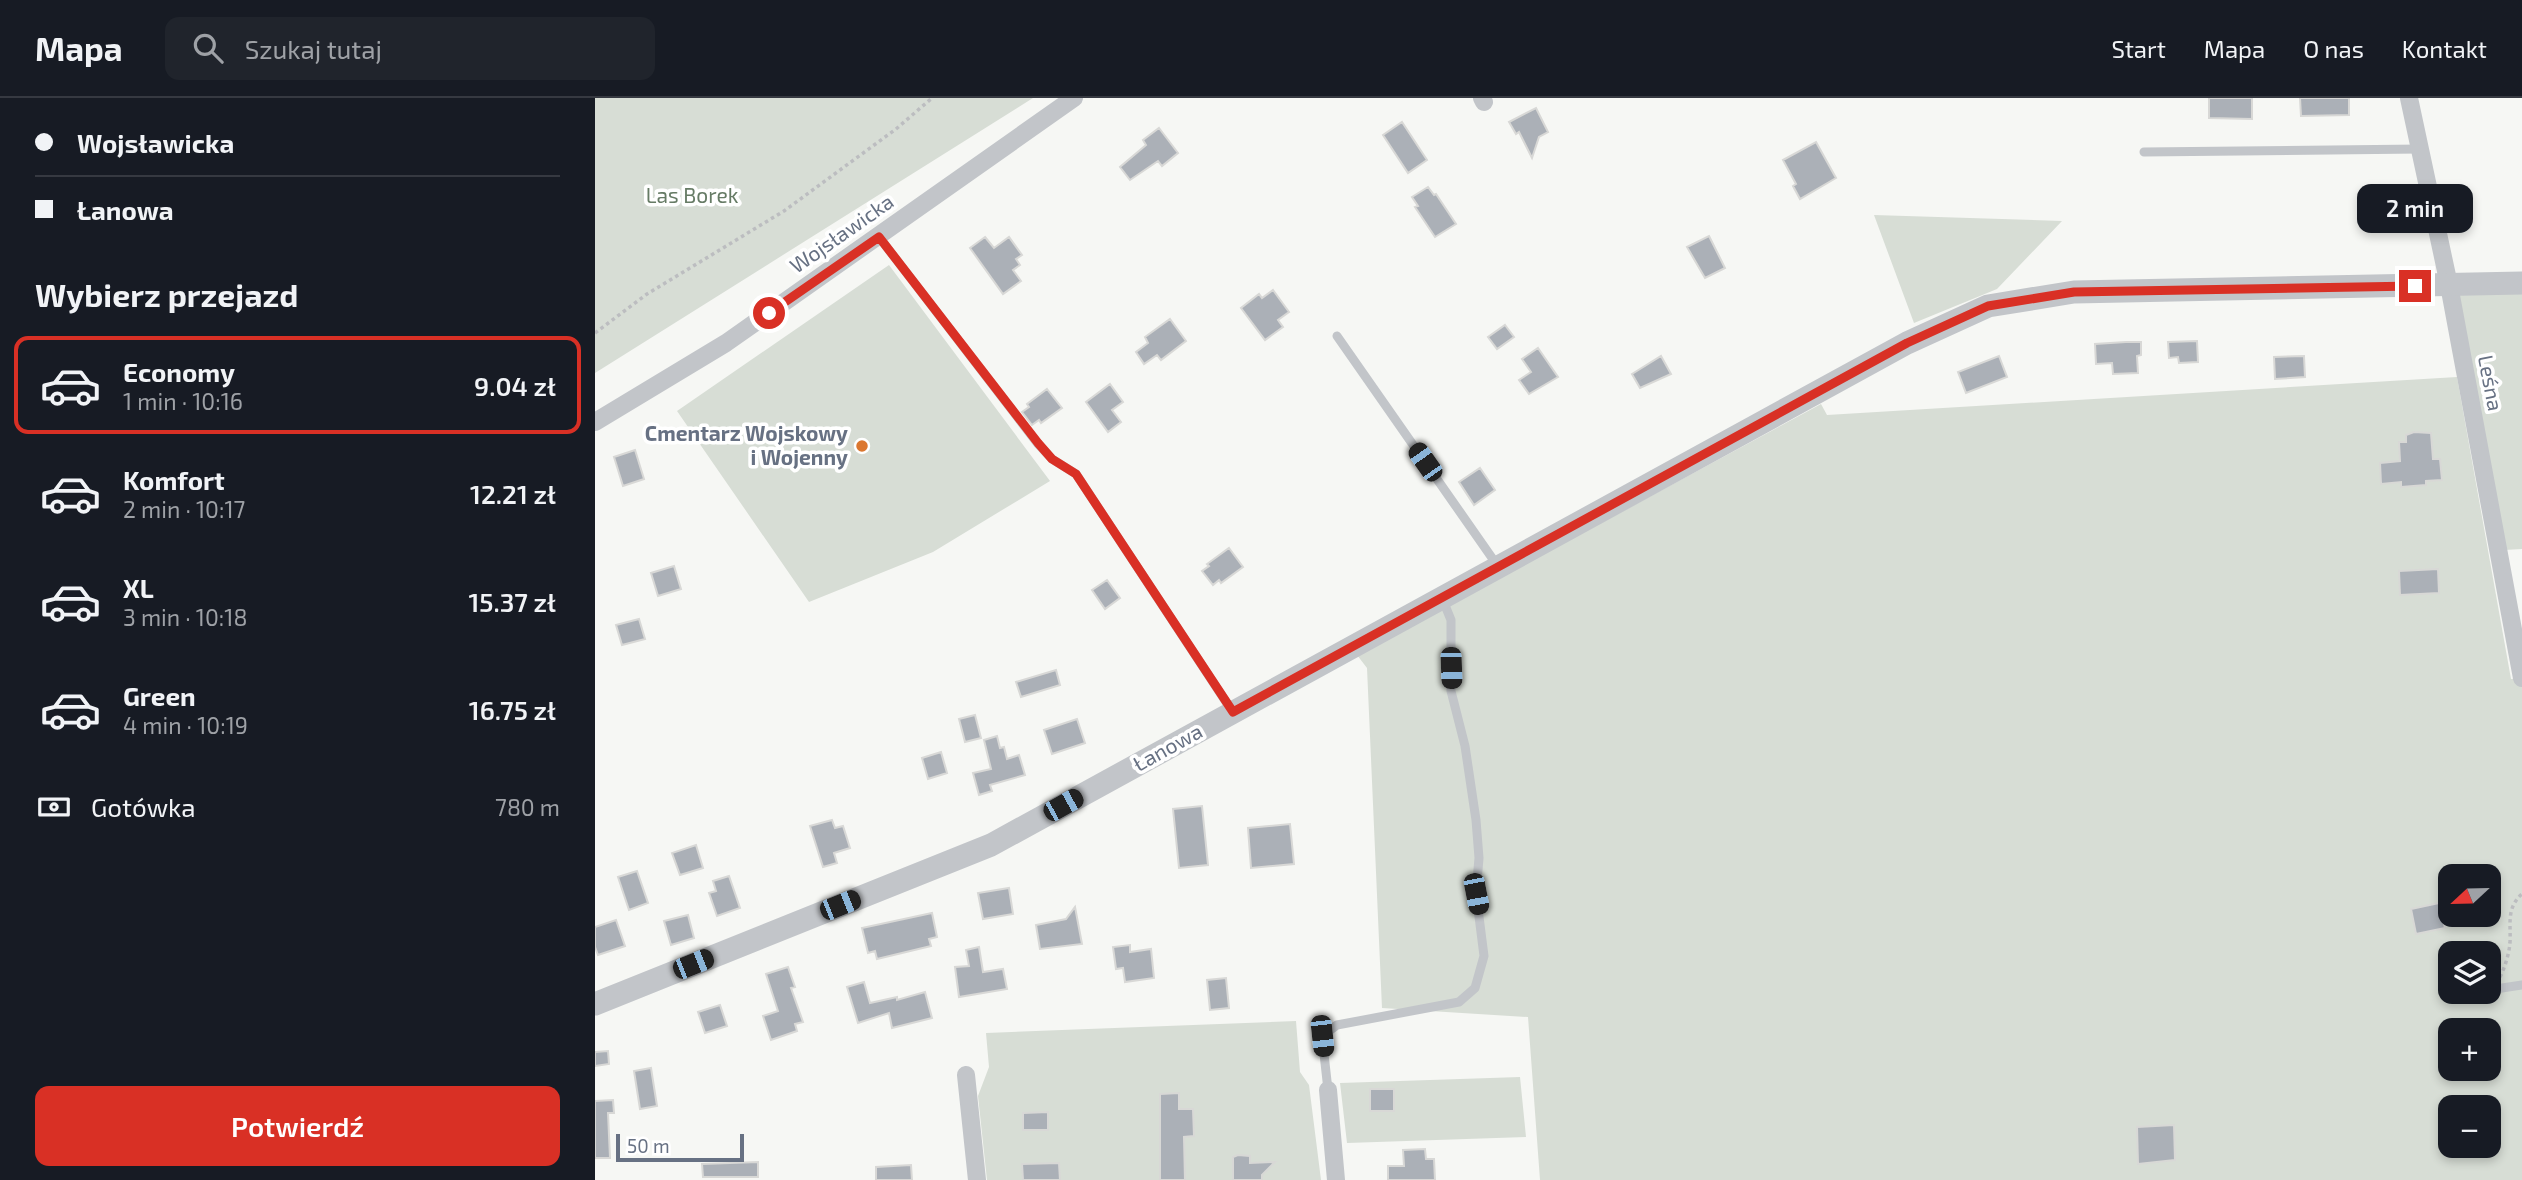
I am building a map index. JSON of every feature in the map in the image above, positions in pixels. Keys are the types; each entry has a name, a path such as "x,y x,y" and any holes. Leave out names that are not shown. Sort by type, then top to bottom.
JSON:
{"street":[{"name":"Wojsławicka","path":"595,422 726,343 1074,98"},
{"name":"Leśna","path":"2409,98 2522,678"},
{"name":"Łanowa","path":"595,1004 991,845 1907,343 1988,306 2074,292 2522,283"},
{"path":"966,1075 977,1180"},
{"path":"1328,1090 1336,1180"}],"lane":[{"path":"2144,152 2420,149"},
{"path":"879,237 1038,443 1052,459 1076,474 1233,712"},
{"path":"1337,336 1498,567"},
{"path":"1328,1090 1322,1036 1337,1025 1459,1002 1475,988 1484,956 1476,894 1479,858 1476,820 1465,746 1451,691 1451,620 1442,597"},
{"path":"2501,988 2522,985"}],"path":[{"path":"595,333 647,294 784,211 896,129 932,98"},
{"path":"2501,973 2510,943 2508,923 2511,910 2522,894"}],"green space":[{"name":"Las Borek","path":"595,98 1033,98 595,373"},
{"path":"1874,215 2062,221 1997,289 1914,323"},
{"name":"Cmentarz Wojskowy i Wojenny","path":"889,265 1050,481 933,552 809,602 677,411"},
{"path":"2522,293 2522,549 2504,550 2458,295"},
{"path":"2457,377 2511,679 2522,678 2522,1180 1540,1180 1528,1017 1382,1008 1367,668 1357,655 1821,404 1827,415"},
{"path":"1296,1021 1300,1072 1309,1085 1321,1180 987,1180 978,1096 989,1067 986,1033"},
{"path":"1520,1077 1526,1137 1347,1143 1340,1083"}],"building":[{"path":"2209,98 2252,98 2252,119 2209,118"},
{"path":"2300,98 2349,98 2349,115 2301,116"},
{"path":"1536,108 1548,132 1539,137 1532,158 1519,132 1516,134 1509,122"},
{"path":"1402,122 1427,160 1408,173 1383,135"},
{"path":"1159,128 1178,153 1162,166 1158,161 1130,180 1120,167 1146,145 1143,140"},
{"path":"1816,142 1836,178 1800,199 1793,186 1796,184 1783,160"},
{"path":"1428,187 1436,194 1456,224 1435,237 1415,207 1418,206 1412,197"},
{"path":"1709,236 1725,268 1705,278 1687,247"},
{"path":"985,237 994,248 1009,237 1022,255 1016,259 1020,265 1013,270 1021,281 1003,294 970,248"},
{"path":"1273,290 1289,312 1278,320 1283,327 1265,340 1241,308 1259,294 1262,298"},
{"path":"1170,319 1186,341 1161,360 1157,355 1144,364 1136,352 1148,343 1145,337"},
{"path":"1505,325 1514,337 1497,349 1488,337"},
{"path":"2197,341 2198,362 2179,363 2178,357 2169,358 2168,342"},
{"path":"2141,342 2141,355 2137,356 2138,373 2113,374 2112,363 2096,364 2095,344"},
{"path":"1538,348 1558,377 1529,394 1519,380 1531,372 1522,359"},
{"path":"1661,356 1671,374 1640,388 1632,374"},
{"path":"1999,356 2007,377 1966,393 1958,372"},
{"path":"2304,356 2305,377 2275,379 2274,357"},
{"path":"1110,384 1123,402 1112,410 1121,422 1108,432 1086,402"},
{"path":"1047,389 1062,408 1041,423 1039,420 1032,425 1022,412 1029,407 1027,404"},
{"path":"2414,432 2431,433 2433,459 2440,459 2442,480 2426,481 2426,485 2401,487 2401,482 2381,484 2380,463 2400,461 2399,442 2406,442 2406,435"},
{"path":"635,450 644,479 623,486 614,457"},
{"path":"1480,468 1495,490 1474,505 1459,482"},
{"path":"1229,548 1243,567 1221,583 1219,580 1213,585 1202,571"},
{"path":"674,566 681,589 658,596 651,573"},
{"path":"2438,569 2439,593 2400,595 2399,571"},
{"path":"1107,580 1120,598 1105,609 1092,590"},
{"path":"639,619 645,639 622,645 616,625"},
{"path":"1056,670 1060,685 1021,697 1016,682"},
{"path":"975,715 981,738 965,742 959,719"},
{"path":"1077,719 1085,743 1052,754 1044,730"},
{"path":"997,736 1007,759 1019,755 1025,775 990,785 992,791 979,795 973,773 991,769 984,740"},
{"path":"941,752 947,773 928,779 922,758"},
{"path":"1202,806 1208,865 1179,868 1173,809"},
{"path":"832,820 835,828 843,826 850,848 834,853 837,863 823,867 810,826"},
{"path":"1290,824 1294,864 1251,868 1248,828"},
{"path":"696,845 703,868 680,875 672,853"},
{"path":"637,871 648,903 629,910 618,877"},
{"path":"729,876 740,908 717,916 709,893 716,891 713,881"},
{"path":"1009,888 1013,914 983,919 978,893"},
{"path":"2438,903 2438,928 2445,928 2416,934 2411,909"},
{"path":"1075,907 1082,944 1040,949 1036,925 1066,919"},
{"path":"932,913 937,937 929,939 931,946 877,959 875,951 868,953 862,928"},
{"path":"688,915 694,938 671,945 664,921"},
{"path":"616,920 625,946 598,955 595,947 595,927"},
{"path":"1130,945 1130,952 1151,949 1154,978 1125,982 1123,968 1116,969 1113,947"},
{"path":"979,947 983,972 1003,969 1007,989 959,997 955,967 969,966 966,950"},
{"path":"788,967 795,987 791,988 803,1022 795,1024 797,1031 771,1040 763,1016 778,1011 766,974"},
{"path":"1226,978 1229,1008 1210,1010 1207,980"},
{"path":"864,982 870,1003 897,997 897,1000 925,992 932,1018 892,1028 889,1013 858,1023 847,987"},
{"path":"720,1005 727,1026 705,1033 698,1012"},
{"path":"608,1051 609,1064 595,1066 595,1052"},
{"path":"651,1068 657,1106 640,1109 634,1071"},
{"path":"1370,1089 1394,1089 1394,1111 1370,1111"},
{"path":"1179,1093 1179,1109 1193,1109 1194,1136 1184,1137 1185,1180 1160,1180 1160,1094"},
{"path":"613,1100 614,1113 608,1113 610,1158 595,1158 595,1101"},
{"path":"1048,1112 1048,1130 1023,1130 1023,1113"},
{"path":"2174,1125 2175,1160 2138,1164 2137,1127"},
{"path":"1425,1149 1426,1159 1434,1159 1435,1180 1388,1180 1388,1166 1404,1166 1403,1150"},
{"path":"1250,1156 1250,1163 1275,1162 1262,1175 1262,1180 1233,1180 1233,1157"},
{"path":"758,1162 758,1177 703,1177 702,1164"},
{"path":"1059,1163 1060,1180 1023,1180 1022,1164"},
{"path":"911,1165 912,1180 876,1180 876,1167"}],"place":[{"name":"Cmentarz Wojskowy i Wojenny","path":"862,446"}],"route":[{"path":"769,313 879,237 1038,443 1052,459 1076,474 1233,712 1907,343 1988,306 2074,292 2415,286"}]}
